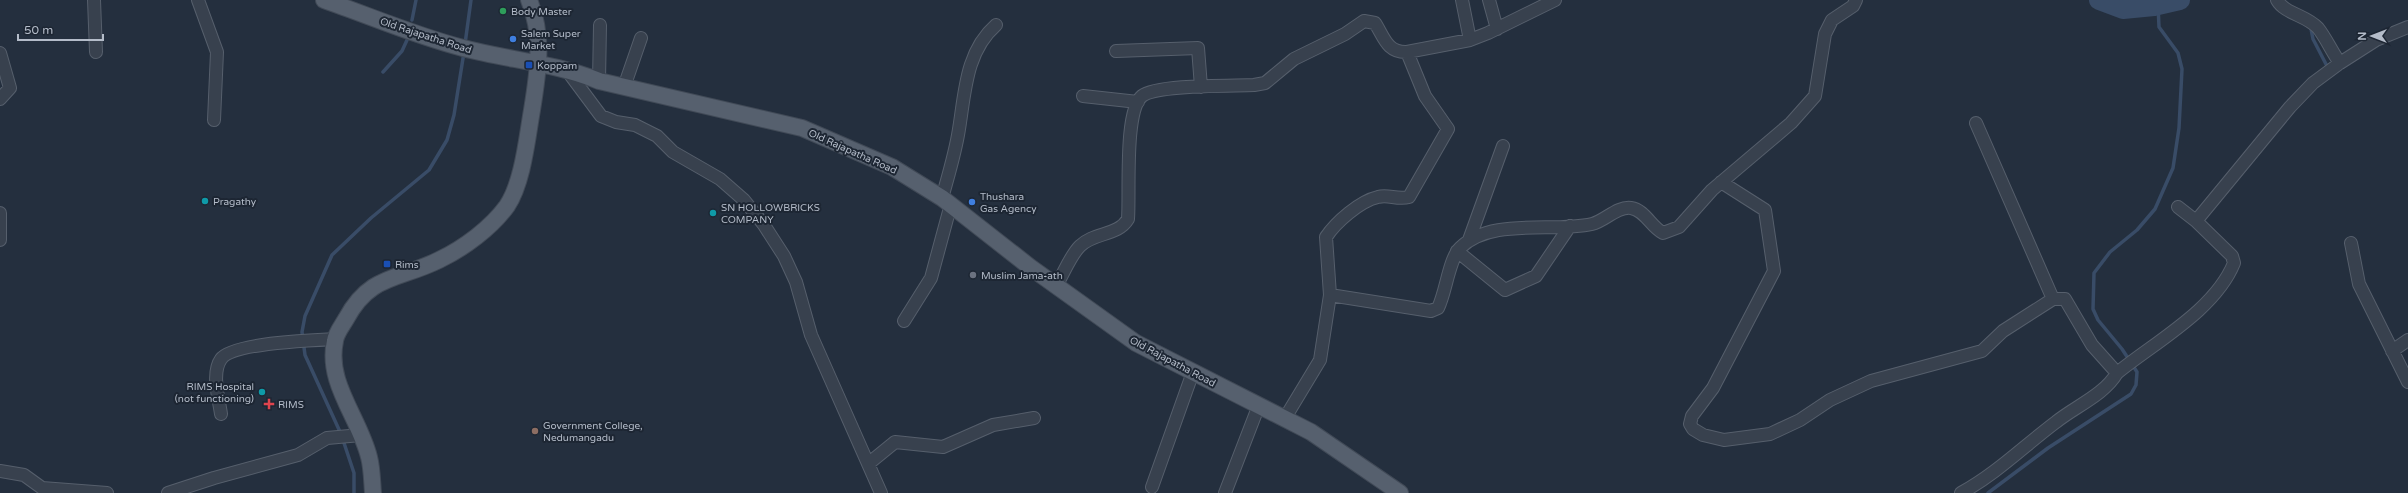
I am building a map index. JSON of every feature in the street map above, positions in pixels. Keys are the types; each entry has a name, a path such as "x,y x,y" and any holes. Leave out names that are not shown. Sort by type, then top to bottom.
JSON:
{"main road":[{"name":"Old Rajapatha Road","path":"324,0 454,46 566,69 599,82 802,128 892,167 946,201 1030,267 1057,284 1136,343 1311,432 1392,491"},
{"path":"373,493 369,457 361,435 342,394 332,364 335,339 354,304 382,280 439,260 486,229 508,205 522,167 539,63 535,14 529,0"}],"street":[{"path":"94,0 96,52"},
{"path":"198,0 217,52 214,120"},
{"path":"1462,0 1470,40"},
{"path":"1489,0 1497,29"},
{"path":"1057,284 1080,246 1093,237 1121,229 1128,219 1131,124 1141,96 1149,92 1166,89 1265,83 1294,59 1345,34 1364,21 1375,23 1388,47 1400,53 1470,40 1497,29 1555,0"},
{"path":"1330,295 1370,300 1417,310 1436,310 1444,295 1457,251 1469,240 1506,229 1591,224 1629,208 1636,209 1647,217 1656,229 1663,233 1672,231 1679,227 1721,182 1791,123 1815,96 1825,34 1832,20 1853,6 1856,0"},
{"path":"2279,2 2307,19 2318,29 2330,50 2340,63"},
{"path":"599,82 600,25"},
{"path":"904,321 931,278 955,150 966,78 981,40 996,26"},
{"path":"2196,221 2290,107 2313,83 2340,63 2376,40 2408,27"},
{"path":"624,87 641,38"},
{"path":"1116,51 1198,48 1201,87"},
{"path":"0,52 10,88 0,99"},
{"path":"1285,418 1320,360 1330,295 1326,237 1330,231 1359,207 1379,196 1399,200 1409,197 1448,129 1425,96 1407,52"},
{"path":"566,69 601,116 616,122 635,125 657,136 673,152 720,179 744,200 764,225 784,256 796,282 811,335 881,493"},
{"path":"1083,96 1138,102"},
{"path":"1976,123 2053,299"},
{"path":"1469,240 1503,146"},
{"path":"1721,182 1765,210 1774,271 1713,388 1692,416 1690,424 1693,429 1703,435 1724,440 1770,434 1800,420 1830,400 1871,381 1982,351 2003,331 2053,299 2065,299 2092,345 2124,367"},
{"path":"1961,493 2008,461 2057,421 2110,385 2124,367 2191,316 2214,293 2232,270 2234,263 2232,256 2196,221 2178,208"},
{"path":"0,213 0,240"},
{"path":"1457,251 1504,290 1536,276 1570,226"},
{"path":"2351,243 2359,284 2408,382"},
{"path":"221,414 217,370 221,359 234,351 289,342 335,339"},
{"path":"2392,351 2408,340"},
{"path":"1152,487 1193,372"},
{"path":"1224,493 1259,405"},
{"path":"868,464 895,442 943,447 993,425 1034,418"},
{"path":"168,493 214,478 298,455 327,438 361,435"},
{"path":"0,471 24,475 42,488 107,493"}],"waterway":[{"path":"412,20 416,0"},
{"path":"465,44 471,0"},
{"path":"2099,0 2123,9 2154,6 2180,0"},
{"path":"1988,493 2048,448 2131,394 2136,385 2137,372 2122,349 2098,320 2093,309 2094,273 2110,252 2137,230 2155,209 2173,168 2179,128 2182,69 2178,53 2159,27 2158,5"},
{"path":"2311,29 2313,39 2328,68"},
{"path":"383,72 402,51 407,40"},
{"path":"341,434 305,355 302,332 305,316 332,255 371,218 429,170 447,140 454,115 464,52"},
{"path":"343,440 354,473 354,493"}],"place":[{"name":"Body Master","path":"503,11"},
{"name":"Salem Super Market","path":"513,39"},
{"name":"Koppam","path":"529,65"},
{"name":"Pragathy","path":"205,201"},
{"name":"Thushara Gas Agency","path":"972,202"},
{"name":"SN HOLLOWBRICKS COMPANY","path":"713,213"},
{"name":"Rims","path":"387,264"},
{"name":"Muslim Jama-ath","path":"973,275"},
{"name":"RIMS Hospital (not functioning)","path":"262,392"},
{"name":"RIMS","path":"269,404"},
{"name":"Government College, Nedumangadu","path":"535,431"}]}
